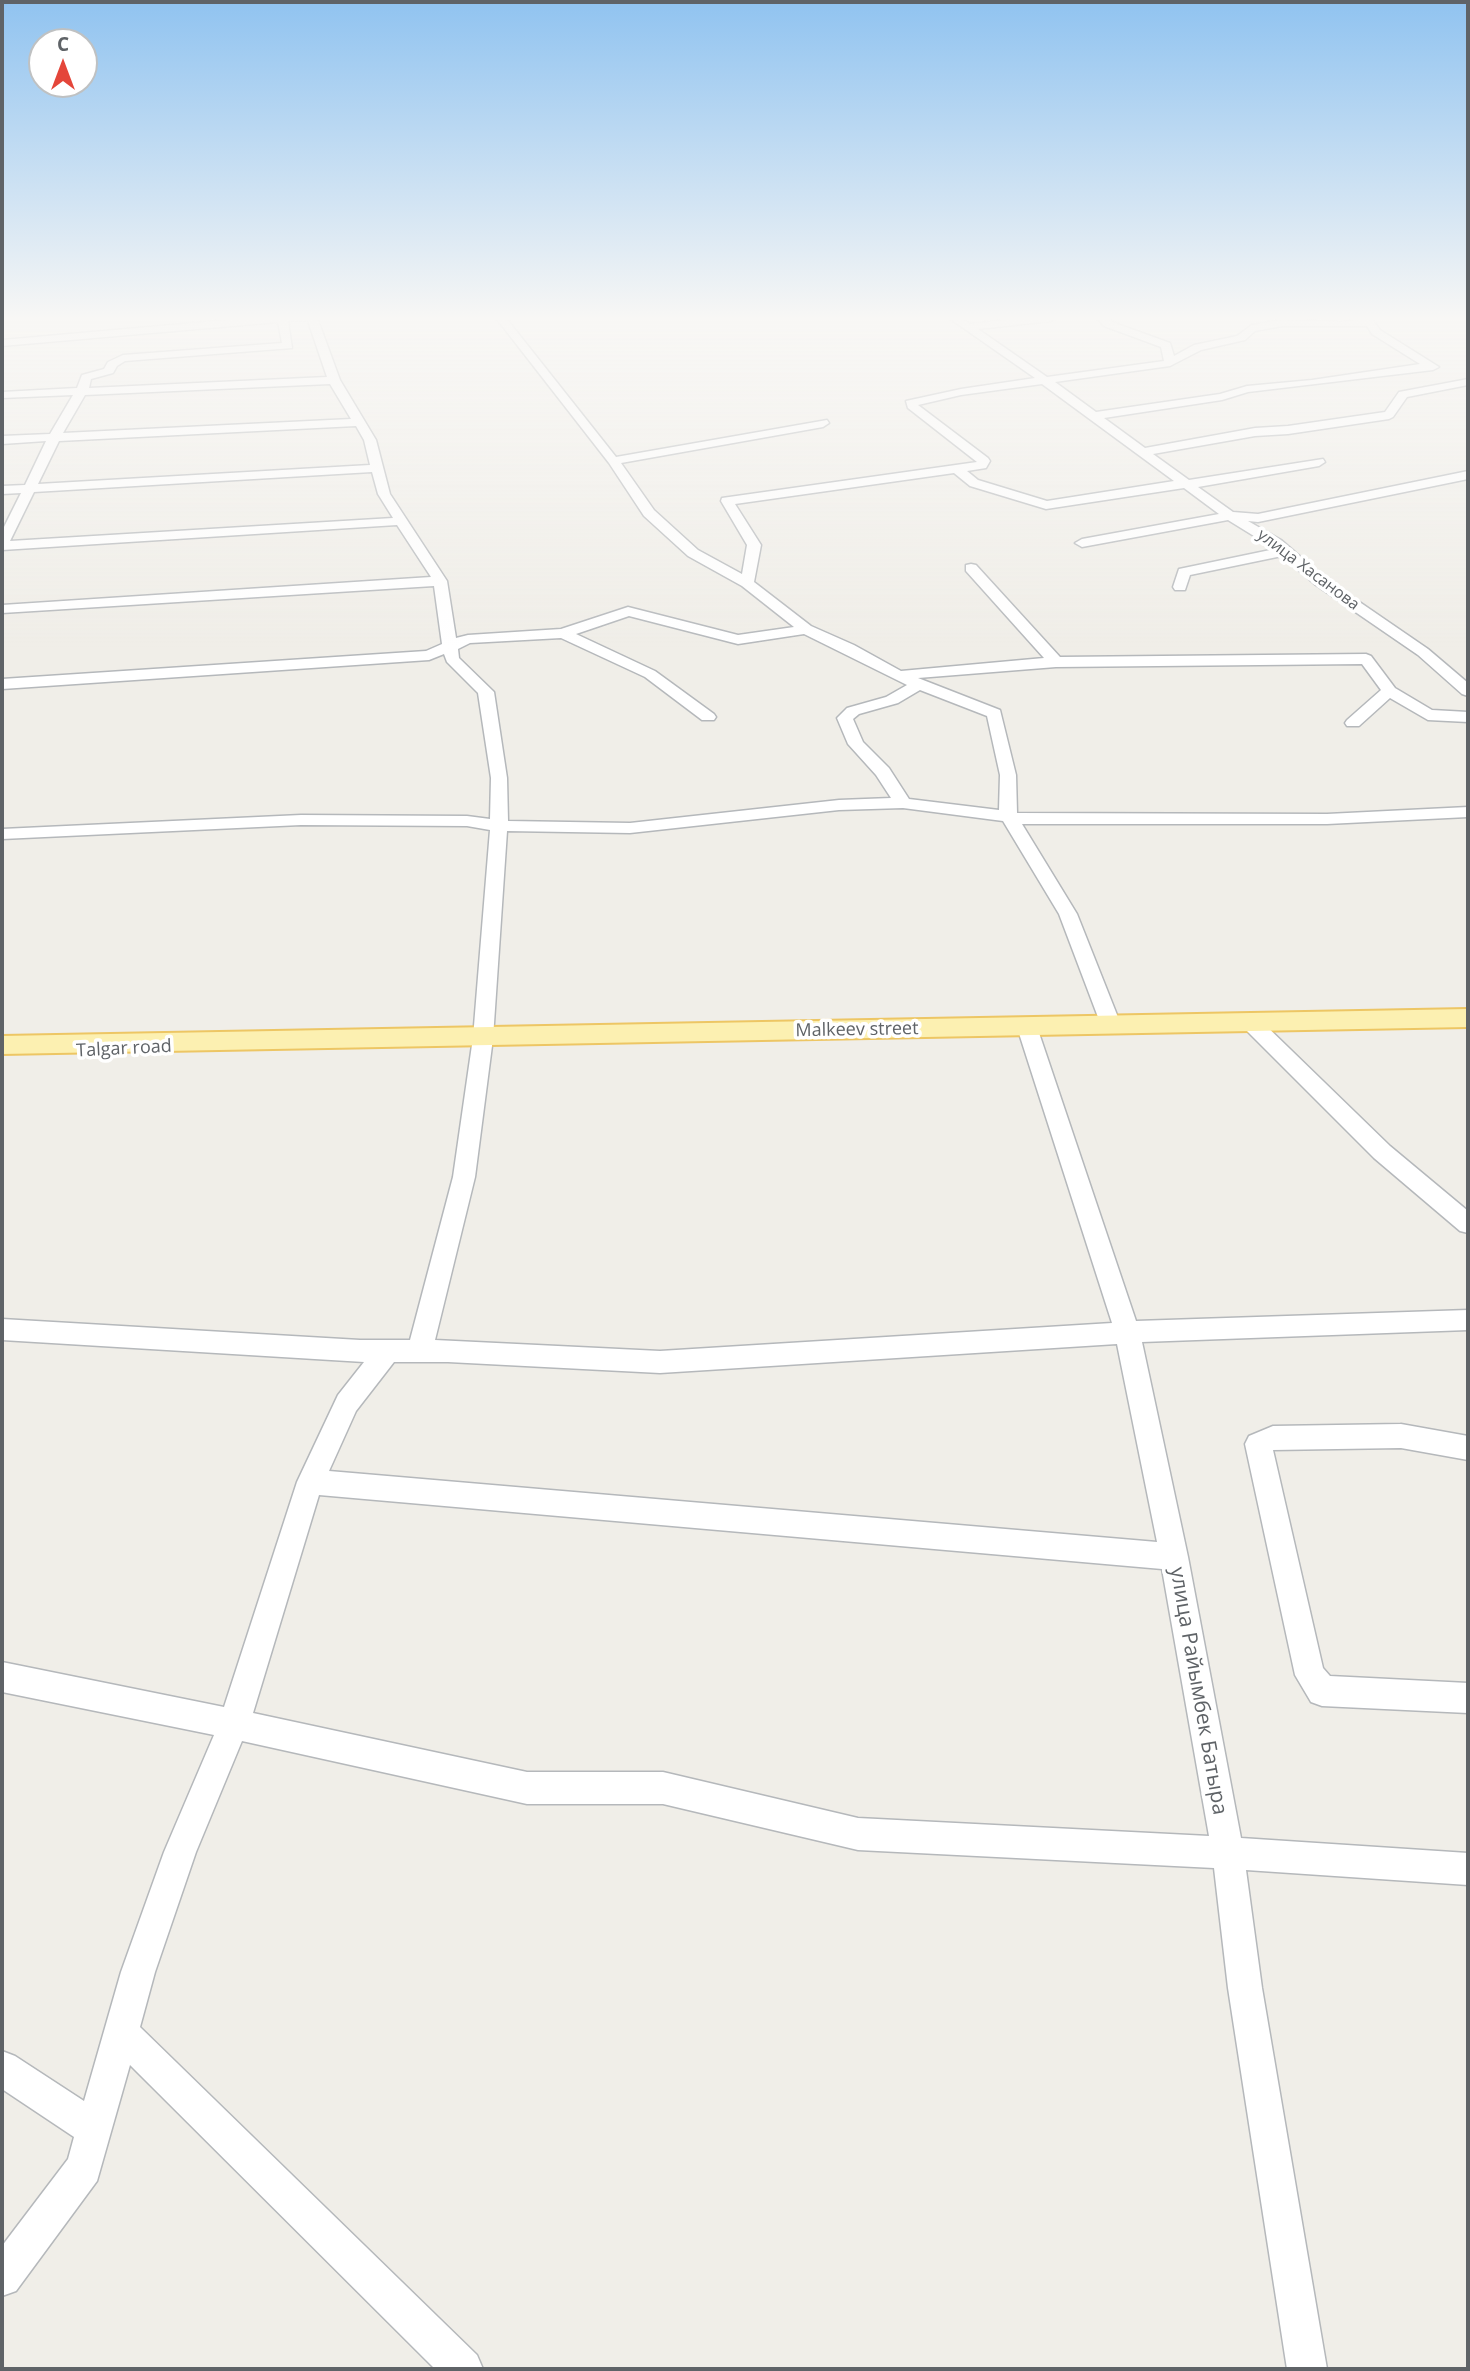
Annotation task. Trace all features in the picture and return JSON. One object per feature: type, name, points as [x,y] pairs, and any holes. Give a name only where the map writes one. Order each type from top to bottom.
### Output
[{"type":"main road","name":"Malkeev street","points":[[246,1042],[1468,1018]]},
{"type":"main road","points":[[2,1045],[246,1042]]},
{"type":"main road","name":"Talgar road","points":[[2,1057],[246,1042]]},
{"type":"street","points":[[2,545],[59,429]]},
{"type":"street","points":[[2,440],[233,429]]},
{"type":"street","points":[[364,429],[370,440],[384,495],[440,581],[449,646],[486,692],[499,778],[499,826],[483,1038],[464,1177],[420,1351]]},
{"type":"street","points":[[588,429],[649,513],[693,553],[747,583],[806,629],[849,648],[898,676],[994,713],[1009,775],[1008,815],[1068,914],[1111,1025]]},
{"type":"street","points":[[613,461],[792,429]]},
{"type":"street","points":[[747,583],[754,545],[727,501],[982,465],[984,461],[942,429]]},
{"type":"street","name":"улица Хасанова","points":[[1113,429],[1230,516],[1285,551],[1321,582],[1423,652],[1468,691]]},
{"type":"street","points":[[1143,452],[1255,432],[1297,429]]},
{"type":"street","points":[[918,475],[974,483],[1046,505],[1319,462]]},
{"type":"street","points":[[2,490],[378,468]]},
{"type":"street","points":[[957,469],[974,483]]},
{"type":"street","points":[[1082,542],[1230,516],[1258,518],[1468,475]]},
{"type":"street","points":[[2,545],[402,521]]},
{"type":"street","points":[[1180,587],[1184,572],[1285,551]]},
{"type":"street","points":[[971,568],[1056,663]]},
{"type":"street","points":[[2,609],[440,581]]},
{"type":"street","points":[[2,684],[429,655],[468,639],[563,633],[628,611],[738,640],[806,629]]},
{"type":"street","points":[[563,633],[650,674],[708,717]]},
{"type":"street","points":[[898,676],[1056,663],[1366,659],[1389,691],[1428,715],[1468,717]]},
{"type":"street","points":[[903,803],[883,772],[856,744],[845,718],[853,711],[892,700],[919,684]]},
{"type":"street","points":[[1353,723],[1389,691]]},
{"type":"street","points":[[2,834],[300,820],[467,821],[499,826],[630,828],[839,805],[903,803],[1032,820],[1127,817],[1327,819],[1468,812]]},
{"type":"street","points":[[1250,1022],[1381,1152],[1468,1224]]},
{"type":"street","name":"улица Райымбек Батыра","points":[[1027,1027],[1128,1334],[1174,1557],[1228,1853],[1245,1988],[1307,2369]]},
{"type":"street","points":[[2,1329],[387,1352],[420,1351],[660,1362],[1181,1329],[1468,1320]]},
{"type":"street","points":[[2,2277],[84,2168],[138,1972],[180,1852],[233,1724],[310,1482],[347,1403],[387,1352]]},
{"type":"street","points":[[1468,1448],[1401,1436],[1273,1438],[1258,1444],[1310,1675],[1322,1691],[1468,1698]]},
{"type":"street","points":[[310,1482],[1174,1557]]},
{"type":"street","points":[[2,1677],[527,1788],[663,1788],[858,1834],[1228,1853],[1468,1869]]},
{"type":"street","points":[[121,2032],[463,2369]]},
{"type":"street","points":[[2,2069],[95,2129]]}]
